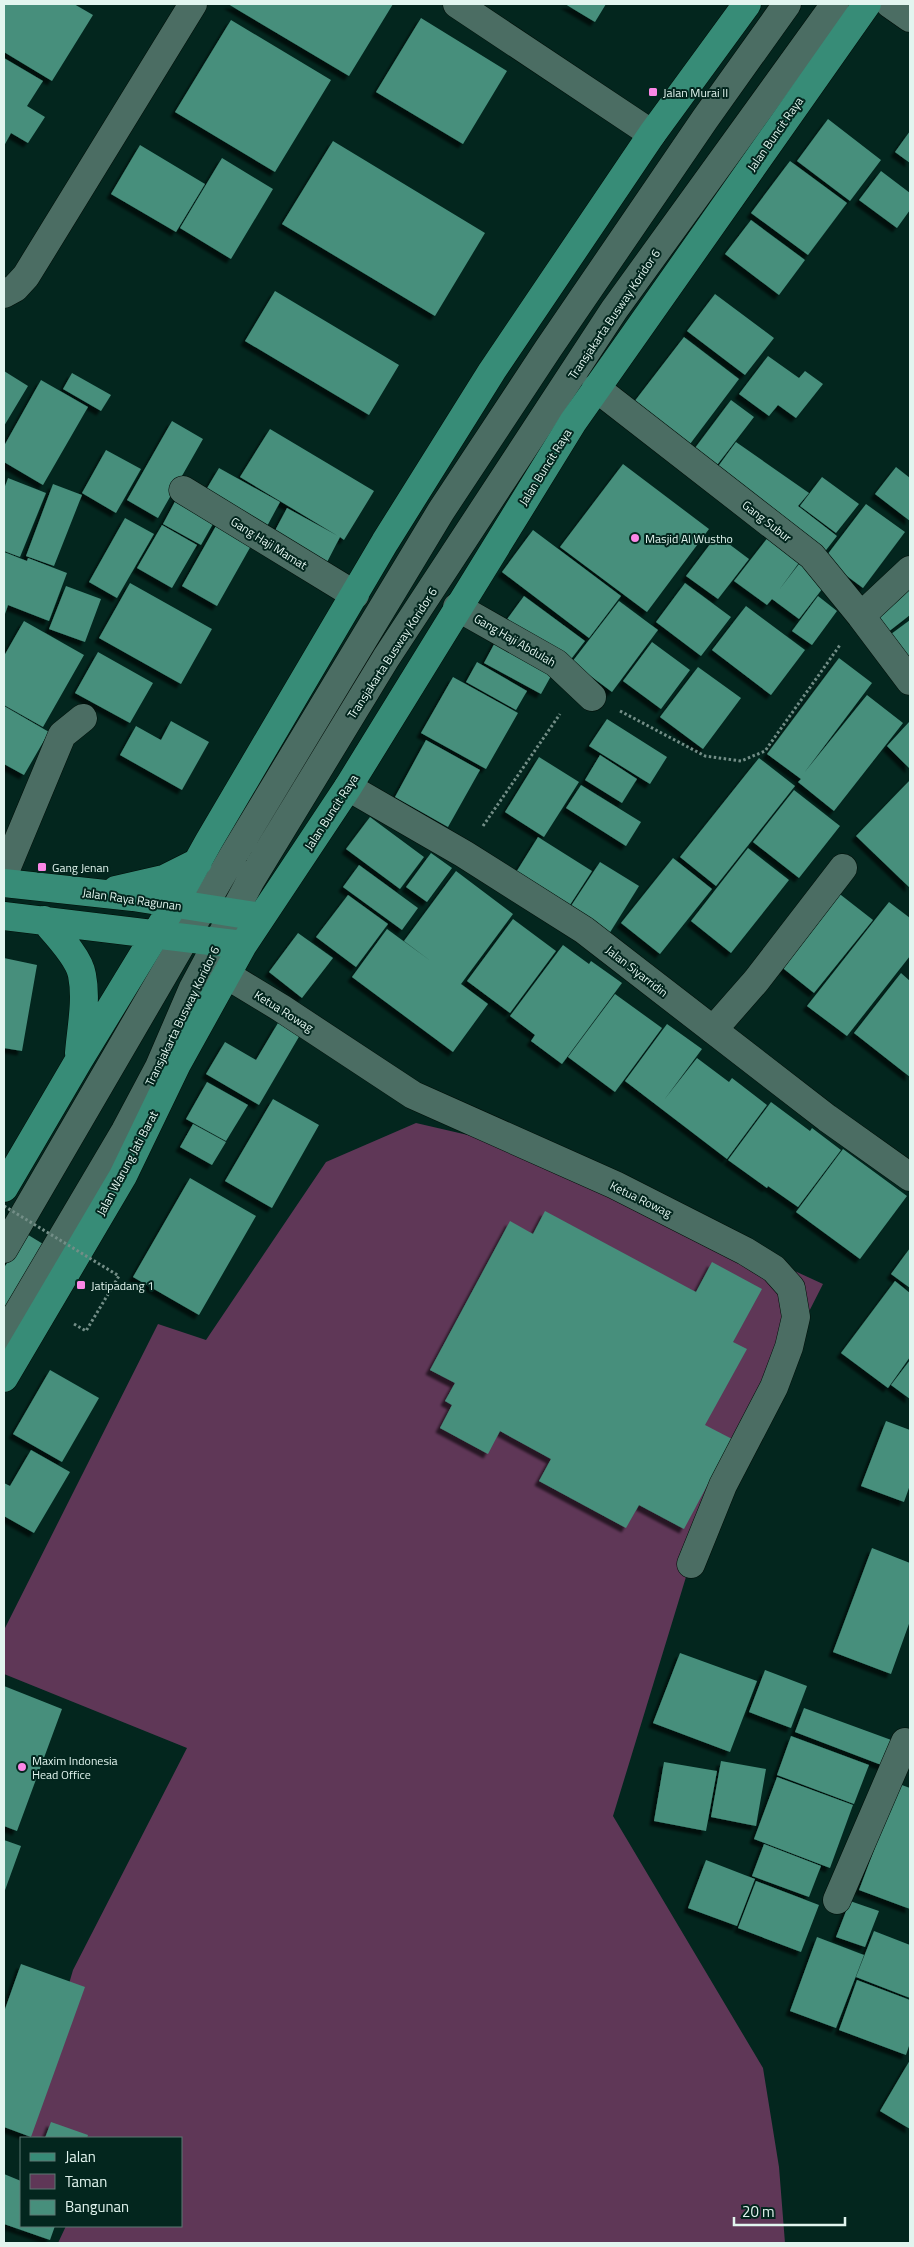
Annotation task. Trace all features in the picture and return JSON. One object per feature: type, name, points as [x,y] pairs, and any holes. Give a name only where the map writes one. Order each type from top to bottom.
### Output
[{"type":"main road","points":[[4,1188],[78,1060],[156,935],[385,542],[492,370],[652,134],[747,4]]},
{"type":"main road","name":"Jalan Buncit Raya","points":[[230,943],[261,917],[348,787],[458,607],[562,414],[596,388],[867,4]]},
{"type":"main road","points":[[100,894],[164,879],[198,862]]},
{"type":"main road","name":"Jalan Raya Ragunan","points":[[4,883],[100,894],[261,917]]},
{"type":"main road","points":[[4,916],[230,943]]},
{"type":"main road","points":[[44,920],[70,952],[82,974],[84,1005],[78,1060]]},
{"type":"main road","name":"Jalan Warung Jati Barat","points":[[4,1378],[123,1176],[177,1064],[225,974],[230,943]]},
{"type":"street","points":[[4,294],[15,288],[26,276],[193,4]]},
{"type":"street","points":[[457,4],[652,134]]},
{"type":"street","points":[[4,1249],[203,908],[436,519],[522,388],[699,127],[787,4]]},
{"type":"street","name":"Transjakarta Busway Koridor 6","points":[[4,1336],[125,1131],[159,1067],[192,988],[230,943],[233,912],[386,658],[562,414],[614,310],[835,4]]},
{"type":"street","points":[[890,4],[910,18]]},
{"type":"street","points":[[492,370],[562,414]]},
{"type":"street","name":"Gang Subur","points":[[596,388],[812,556],[861,616],[910,681]]},
{"type":"street","name":"Gang Haji Mamat","points":[[183,490],[355,595]]},
{"type":"street","points":[[861,616],[910,570]]},
{"type":"street","name":"Gang Haji Abdulah","points":[[458,607],[556,663],[592,697]]},
{"type":"street","points":[[4,874],[62,735],[83,718]]},
{"type":"street","name":"Jalan Siyarridin","points":[[348,787],[464,854],[584,930],[713,1030],[902,1171]]},
{"type":"street","points":[[713,1030],[756,981],[843,868]]},
{"type":"street","name":"Ketua Rowag","points":[[225,974],[281,1008],[413,1095],[615,1186],[745,1251],[774,1269],[791,1288],[796,1317],[789,1347],[774,1387],[750,1437],[736,1457],[713,1506],[691,1564]]},
{"type":"street","points":[[837,1900],[908,1743]]},
{"type":"path","points":[[464,854],[566,705],[581,695],[592,697],[705,756],[741,761],[765,751],[861,616]]},
{"type":"path","points":[[4,1206],[119,1276],[86,1330],[74,1324],[77,1318]]},
{"type":"green space","points":[[416,1123],[529,1149],[823,1284],[704,1518],[613,1816],[763,2068],[779,2167],[785,2243],[58,2243],[66,2227],[182,2227],[182,2137],[32,2137],[25,2135],[73,1970],[187,1748],[4,1674],[4,1630],[158,1324],[206,1340],[326,1162]]},
{"type":"building","points":[[4,4],[74,4],[93,15],[52,81],[4,52]]},
{"type":"building","points":[[228,4],[393,4],[349,76]]},
{"type":"building","points":[[565,4],[606,4],[595,22]]},
{"type":"building","points":[[421,18],[507,71],[463,144],[376,92]]},
{"type":"building","points":[[231,20],[331,80],[275,172],[175,112]]},
{"type":"building","points":[[4,58],[43,81],[27,106],[45,117],[28,143],[11,133],[4,146]]},
{"type":"building","points":[[828,119],[881,160],[850,201],[797,161]]},
{"type":"building","points":[[910,131],[910,163],[895,152]]},
{"type":"building","points":[[333,141],[485,233],[435,316],[282,224]]},
{"type":"building","points":[[140,145],[205,184],[176,232],[111,194]]},
{"type":"building","points":[[222,158],[273,189],[231,259],[180,228]]},
{"type":"building","points":[[790,161],[847,203],[808,255],[751,213]]},
{"type":"building","points":[[881,171],[910,193],[910,210],[897,228],[859,200]]},
{"type":"building","points":[[751,220],[805,260],[779,295],[725,254]]},
{"type":"building","points":[[275,291],[399,365],[369,415],[245,341]]},
{"type":"building","points":[[715,294],[774,338],[745,375],[687,331]]},
{"type":"building","points":[[684,337],[739,379],[690,444],[634,402]]},
{"type":"building","points":[[768,356],[799,378],[805,371],[823,384],[796,418],[778,405],[769,416],[739,394]]},
{"type":"building","points":[[4,371],[28,386],[4,426]]},
{"type":"building","points":[[72,373],[111,395],[101,411],[63,389]]},
{"type":"building","points":[[41,380],[88,407],[43,485],[4,462],[4,446]]},
{"type":"building","points":[[731,400],[754,417],[714,469],[692,452]]},
{"type":"building","points":[[172,421],[203,439],[158,518],[127,500]]},
{"type":"building","points":[[270,429],[374,491],[344,540],[340,537],[323,570],[270,540],[287,508],[338,536],[240,477]]},
{"type":"building","points":[[736,442],[809,493],[798,506],[837,536],[823,554],[714,472]]},
{"type":"building","points":[[106,450],[141,469],[116,513],[82,493]]},
{"type":"building","name":"Masjid Al Wustho","points":[[623,464],[709,529],[647,612],[560,547]]},
{"type":"building","points":[[896,467],[910,478],[910,521],[875,494]]},
{"type":"building","points":[[219,468],[280,502],[265,530],[203,495]]},
{"type":"building","points":[[822,477],[859,504],[836,533],[800,506]]},
{"type":"building","points":[[8,478],[46,493],[20,557],[4,551],[4,489]]},
{"type":"building","points":[[53,484],[82,495],[54,566],[26,556]]},
{"type":"building","points":[[179,494],[218,515],[201,545],[163,524]]},
{"type":"building","points":[[866,504],[905,532],[863,588],[824,559]]},
{"type":"building","points":[[221,517],[256,537],[217,606],[182,586]]},
{"type":"building","points":[[125,518],[154,534],[117,598],[89,582]]},
{"type":"building","points":[[162,525],[197,545],[172,588],[137,568]]},
{"type":"building","points":[[533,530],[621,596],[589,638],[502,572]]},
{"type":"building","points":[[717,535],[749,559],[718,599],[686,576]]},
{"type":"building","points":[[769,536],[801,560],[779,590],[799,564],[826,584],[799,619],[772,599],[767,605],[734,581]]},
{"type":"building","points":[[4,552],[27,561],[28,558],[67,573],[49,621],[8,605],[4,617]]},
{"type":"building","points":[[130,583],[212,629],[181,684],[99,638]]},
{"type":"building","points":[[685,583],[731,617],[701,656],[656,622]]},
{"type":"building","points":[[907,585],[910,590],[910,615],[883,636],[867,616]]},
{"type":"building","points":[[66,586],[101,599],[85,642],[49,629]]},
{"type":"building","points":[[524,596],[585,641],[565,667],[505,622]]},
{"type":"building","points":[[818,596],[837,611],[812,645],[792,631]]},
{"type":"building","points":[[619,601],[658,630],[612,692],[572,662]]},
{"type":"building","points":[[746,606],[805,650],[771,695],[712,650]]},
{"type":"building","points":[[910,620],[910,670],[883,640]]},
{"type":"building","points":[[24,621],[84,655],[43,727],[4,705],[4,656]]},
{"type":"building","points":[[499,635],[556,667],[541,694],[484,663]]},
{"type":"building","points":[[652,642],[690,670],[661,709],[623,681]]},
{"type":"building","points":[[98,652],[153,683],[130,723],[75,693]]},
{"type":"building","points":[[839,658],[872,683],[804,773],[867,695],[903,723],[834,811],[798,782],[801,779],[767,754]]},
{"type":"building","points":[[477,662],[527,691],[516,710],[466,682]]},
{"type":"building","points":[[698,667],[741,698],[703,749],[660,717]]},
{"type":"building","points":[[453,677],[518,713],[486,769],[421,733]]},
{"type":"building","points":[[4,706],[49,732],[24,775],[4,764]]},
{"type":"building","points":[[607,719],[667,757],[650,784],[589,746]]},
{"type":"building","points":[[171,721],[209,742],[182,790],[120,755],[136,726],[161,740]]},
{"type":"building","points":[[910,723],[910,769],[887,746]]},
{"type":"building","points":[[426,740],[480,770],[448,827],[395,797]]},
{"type":"building","points":[[600,755],[637,779],[622,803],[585,780]]},
{"type":"building","points":[[539,757],[579,782],[544,837],[505,812]]},
{"type":"building","points":[[759,758],[795,786],[716,886],[680,857]]},
{"type":"building","points":[[910,780],[910,888],[856,836]]},
{"type":"building","points":[[581,785],[641,822],[626,846],[566,808]]},
{"type":"building","points":[[794,790],[840,826],[799,878],[753,842]]},
{"type":"building","points":[[370,817],[424,857],[400,889],[346,849]]},
{"type":"building","points":[[538,837],[592,871],[568,908],[515,874]]},
{"type":"building","points":[[748,848],[789,880],[731,953],[691,921]]},
{"type":"building","points":[[431,853],[452,868],[427,902],[406,887]]},
{"type":"building","points":[[673,858],[712,889],[660,954],[621,923]]},
{"type":"building","points":[[600,862],[639,886],[609,934],[569,909]]},
{"type":"building","points":[[359,865],[418,908],[402,930],[343,887]]},
{"type":"building","points":[[456,871],[513,914],[461,984],[488,1004],[453,1052],[352,977],[387,929],[432,962],[404,941]]},
{"type":"building","points":[[832,888],[873,920],[814,993],[774,961]]},
{"type":"building","points":[[348,895],[388,924],[356,967],[316,937]]},
{"type":"building","points":[[889,902],[910,918],[910,956],[847,1036],[807,1006]]},
{"type":"building","points":[[513,919],[556,951],[510,1013],[467,981]]},
{"type":"building","points":[[298,933],[333,958],[302,998],[269,972]]},
{"type":"building","points":[[563,945],[589,964],[591,961],[622,983],[562,1064],[531,1041],[535,1035],[510,1016]]},
{"type":"building","points":[[4,958],[37,965],[22,1051],[4,1048]]},
{"type":"building","points":[[901,973],[910,981],[910,1077],[854,1033]]},
{"type":"building","points":[[615,994],[662,1028],[615,1092],[568,1057]]},
{"type":"building","points":[[278,1023],[300,1035],[259,1105],[206,1074],[225,1042],[256,1060]]},
{"type":"building","points":[[667,1024],[702,1049],[664,1100],[697,1058],[729,1082],[732,1078],[767,1105],[727,1159],[625,1081]]},
{"type":"building","points":[[207,1082],[248,1105],[226,1141],[186,1119]]},
{"type":"building","points":[[273,1099],[319,1125],[272,1208],[225,1181]]},
{"type":"building","points":[[771,1102],[810,1131],[812,1128],[841,1150],[798,1207],[768,1186],[767,1188],[728,1160]]},
{"type":"building","points":[[193,1124],[226,1142],[212,1165],[180,1147]]},
{"type":"building","points":[[843,1149],[907,1196],[860,1259],[796,1212]]},
{"type":"building","points":[[190,1178],[256,1216],[199,1315],[133,1277]]},
{"type":"building","points":[[545,1211],[696,1292],[712,1262],[762,1289],[733,1342],[747,1349],[705,1425],[732,1439],[684,1529],[639,1505],[626,1528],[539,1481],[551,1459],[500,1431],[488,1454],[440,1428],[452,1405],[445,1401],[455,1383],[430,1370],[510,1221],[533,1234]]},
{"type":"building","points":[[25,1233],[48,1247],[4,1321],[4,1268]]},
{"type":"building","points":[[910,1248],[910,1288],[891,1274]]},
{"type":"building","points":[[895,1281],[910,1293],[910,1357],[888,1388],[841,1353]]},
{"type":"building","points":[[910,1360],[910,1399],[891,1385]]},
{"type":"building","points":[[50,1370],[99,1398],[62,1462],[13,1434]]},
{"type":"building","points":[[886,1421],[910,1430],[910,1485],[904,1502],[861,1486]]},
{"type":"building","points":[[31,1450],[70,1472],[34,1533],[4,1516],[4,1483],[10,1486]]},
{"type":"building","points":[[872,1548],[910,1563],[910,1621],[891,1674],[833,1652]]},
{"type":"building","points":[[680,1653],[757,1681],[730,1752],[653,1723]]},
{"type":"building","points":[[765,1670],[807,1686],[791,1728],[749,1712]]},
{"type":"building","name":"Maxim Indonesia Head Office","points":[[4,1686],[62,1709],[17,1831],[4,1826]]},
{"type":"building","points":[[804,1708],[894,1741],[884,1766],[795,1732]]},
{"type":"building","points":[[791,1736],[869,1765],[854,1804],[777,1775]]},
{"type":"building","points":[[721,1761],[766,1769],[756,1826],[711,1817]]},
{"type":"building","points":[[664,1762],[717,1771],[706,1831],[654,1821]]},
{"type":"building","points":[[777,1777],[853,1805],[830,1868],[754,1839]]},
{"type":"building","points":[[899,1784],[910,1788],[910,1909],[859,1890]]},
{"type":"building","points":[[4,1840],[21,1846],[4,1893]]},
{"type":"building","points":[[764,1844],[821,1866],[809,1897],[752,1876]]},
{"type":"building","points":[[706,1860],[755,1879],[737,1926],[688,1908]]},
{"type":"building","points":[[756,1881],[819,1905],[801,1952],[738,1928]]},
{"type":"building","points":[[850,1901],[879,1911],[865,1947],[836,1937]]},
{"type":"building","points":[[874,1931],[910,1945],[910,1998],[856,1977]]},
{"type":"building","points":[[817,1937],[864,1955],[836,2028],[790,2011]]},
{"type":"building","points":[[21,1964],[85,1987],[31,2137],[4,2127],[4,2012]]},
{"type":"building","points":[[857,1980],[910,2000],[910,2043],[906,2055],[839,2030]]},
{"type":"building","points":[[910,2060],[910,2129],[880,2111]]},
{"type":"building","points":[[51,2122],[88,2135],[87,2137],[45,2137]]},
{"type":"building","points":[[4,2174],[20,2181],[20,2227],[55,2227],[50,2240],[4,2224]]},
{"type":"place","name":"Jalan Murai II","points":[[653,92]]},
{"type":"place","name":"Masjid Al Wustho","points":[[635,538]]},
{"type":"place","name":"Gang Jenan","points":[[42,867]]},
{"type":"place","name":"Jatipadang 1","points":[[81,1285]]},
{"type":"place","name":"Maxim Indonesia Head Office","points":[[22,1767]]}]
